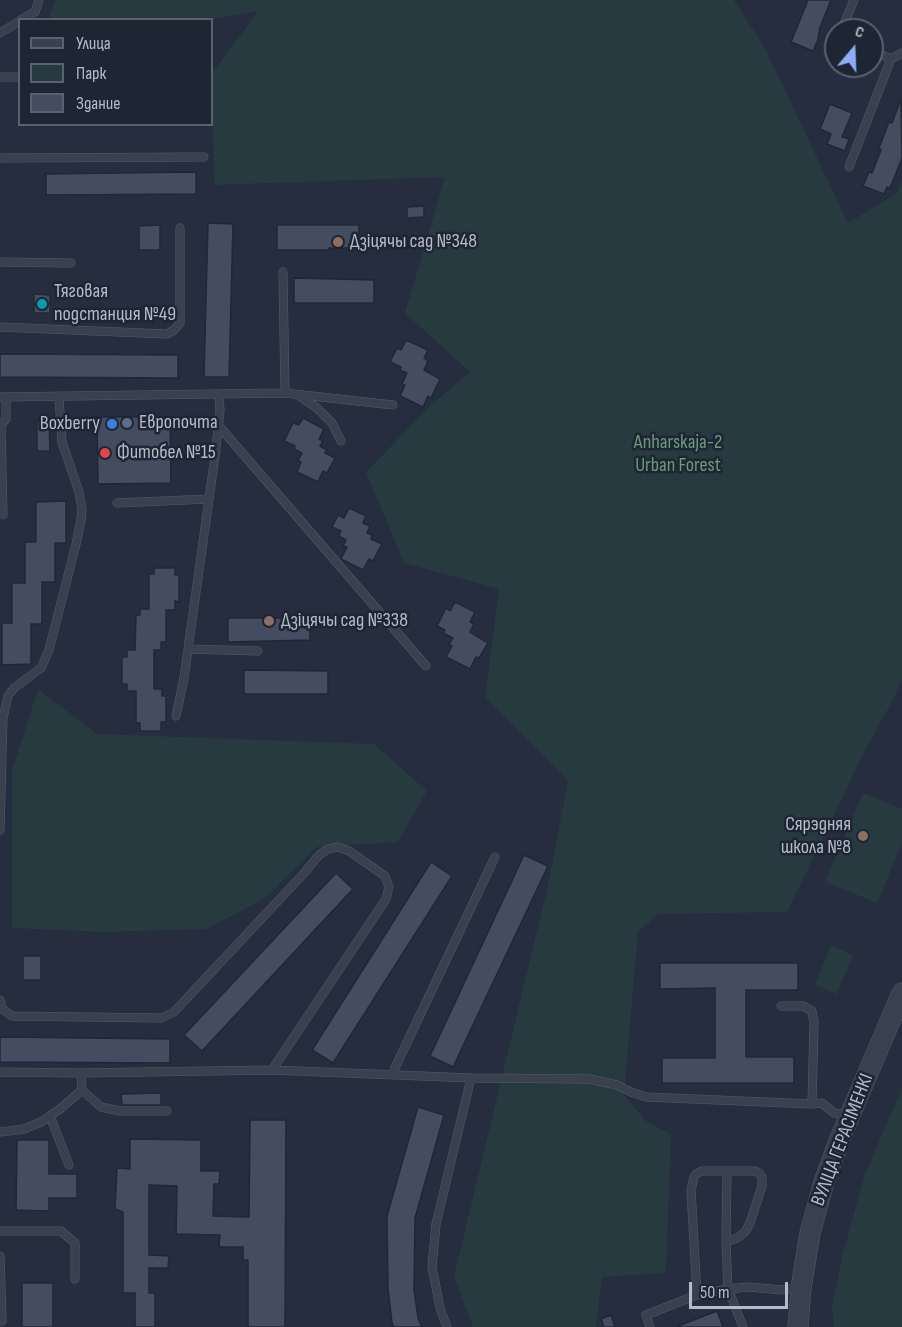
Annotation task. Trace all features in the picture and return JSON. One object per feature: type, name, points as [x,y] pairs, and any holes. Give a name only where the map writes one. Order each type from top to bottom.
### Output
[{"type":"street","name":"ВУЛІЦА ГЕРАСІМЕНКІ","points":[[798,1327],[801,1288],[810,1233],[824,1182],[902,993]]},
{"type":"lane","points":[[24,18],[35,12],[39,0]]},
{"type":"lane","points":[[846,18],[854,0]]},
{"type":"lane","points":[[0,33],[18,21]]},
{"type":"lane","points":[[849,167],[891,59],[902,53]]},
{"type":"lane","points":[[884,56],[891,59]]},
{"type":"lane","points":[[0,77],[18,77]]},
{"type":"lane","points":[[0,158],[204,157]]},
{"type":"lane","points":[[0,327],[167,333],[174,330],[180,323],[180,228]]},
{"type":"lane","points":[[0,262],[71,263]]},
{"type":"lane","points":[[283,272],[285,393]]},
{"type":"lane","points":[[3,515],[0,425],[6,419],[3,397],[285,393],[393,405]]},
{"type":"lane","points":[[176,716],[209,499],[220,411],[219,394]]},
{"type":"lane","points":[[297,394],[317,408],[332,423],[341,441]]},
{"type":"lane","points":[[0,830],[3,718],[8,696],[14,688],[41,668],[49,650],[81,520],[82,508],[79,492],[62,442],[59,397]]},
{"type":"lane","points":[[218,425],[426,666]]},
{"type":"lane","points":[[117,503],[209,499]]},
{"type":"lane","points":[[188,649],[258,651]]},
{"type":"lane","points":[[0,1000],[2,1009],[12,1016],[161,1018],[174,1012],[319,855],[328,849],[338,848],[349,851],[385,876],[389,887],[386,899],[272,1070]]},
{"type":"lane","points":[[392,1074],[495,857]]},
{"type":"lane","points":[[782,1006],[803,1006],[812,1011],[814,1023],[812,1104]]},
{"type":"lane","points":[[0,1072],[272,1070],[471,1078],[589,1079],[617,1084],[646,1097],[822,1103],[834,1113],[850,1116]]},
{"type":"lane","points":[[81,1073],[82,1090],[101,1107],[120,1111],[167,1111]]},
{"type":"lane","points":[[447,1327],[440,1308],[432,1267],[436,1224],[471,1078]]},
{"type":"lane","points":[[0,1132],[24,1129],[41,1122],[82,1090]]},
{"type":"lane","points":[[50,1116],[69,1165]]},
{"type":"lane","points":[[727,1171],[728,1289],[743,1327]]},
{"type":"lane","points":[[697,1295],[691,1190],[694,1176],[702,1172],[755,1171],[762,1177],[762,1186],[750,1223],[745,1232],[726,1242]]},
{"type":"lane","points":[[0,1231],[61,1231],[75,1243],[75,1279]]},
{"type":"lane","points":[[0,1256],[1,1323]]},
{"type":"lane","points":[[650,1327],[646,1315],[697,1295],[748,1287],[782,1290],[801,1288]]},
{"type":"green space","name":"Anharskaja-2 Urban Forest","points":[[55,0],[734,0],[765,48],[848,223],[897,193],[902,181],[902,679],[787,912],[658,914],[638,932],[624,1095],[646,1121],[671,1134],[666,1273],[602,1277],[596,1327],[473,1327],[454,1276],[548,885],[568,781],[485,697],[499,589],[404,563],[366,472],[432,404],[470,372],[405,313],[445,177],[214,185],[213,72],[258,11],[213,19],[50,18]]},
{"type":"green space","points":[[38,689],[97,734],[374,744],[427,791],[398,842],[317,847],[264,899],[206,929],[103,932],[12,928],[12,771]]},
{"type":"green space","points":[[863,793],[902,809],[902,843],[877,903],[825,882]]},
{"type":"green space","points":[[831,945],[853,955],[837,994],[815,985]]},
{"type":"green space","points":[[902,1088],[902,1327],[834,1327],[832,1306],[843,1253],[865,1174]]},
{"type":"building","points":[[808,0],[831,0],[813,51],[791,42]]},
{"type":"building","points":[[901,99],[902,158],[890,188],[887,187],[884,194],[863,186],[869,172],[872,173],[889,122],[892,123]]},
{"type":"building","points":[[830,104],[852,113],[842,137],[849,139],[845,151],[827,144],[831,134],[820,129]]},
{"type":"building","points":[[196,172],[196,194],[46,195],[46,174]]},
{"type":"building","points":[[424,206],[424,217],[407,218],[407,207]]},
{"type":"building","points":[[208,223],[233,224],[229,377],[204,377]]},
{"type":"building","points":[[160,225],[160,250],[139,250],[139,226]]},
{"type":"building","points":[[277,225],[359,225],[359,248],[277,250]]},
{"type":"building","points":[[294,278],[374,280],[374,303],[294,303]]},
{"type":"building","name":"Тяговая подстанция №49","points":[[34,294],[50,295],[50,313],[34,313]]},
{"type":"building","points":[[406,340],[428,350],[424,358],[428,361],[424,370],[440,379],[431,398],[428,396],[423,407],[400,396],[407,373],[390,362],[397,348],[401,350]]},
{"type":"building","points":[[0,354],[178,355],[178,378],[0,377]]},
{"type":"building","points":[[97,417],[170,417],[171,483],[98,484]]},
{"type":"building","points":[[303,418],[324,429],[319,439],[323,441],[320,446],[327,450],[325,453],[335,458],[327,473],[323,471],[318,482],[297,472],[301,462],[298,461],[302,453],[294,449],[295,446],[284,441],[293,423],[299,425]]},
{"type":"building","points":[[37,421],[49,421],[50,451],[37,451]]},
{"type":"building","points":[[66,501],[66,543],[55,543],[55,582],[42,582],[42,624],[31,624],[31,664],[2,665],[2,623],[12,623],[12,583],[25,583],[25,542],[36,542],[36,502]]},
{"type":"building","points":[[349,508],[366,516],[363,523],[370,526],[367,533],[372,535],[371,539],[382,544],[373,561],[369,559],[363,570],[341,559],[347,547],[343,546],[346,540],[339,536],[341,531],[332,527],[338,515],[344,518]]},
{"type":"building","points":[[154,568],[175,568],[175,575],[179,575],[179,602],[175,601],[175,610],[166,610],[166,642],[161,642],[161,650],[154,650],[154,689],[162,689],[162,696],[166,696],[166,722],[161,722],[161,731],[140,731],[140,723],[136,723],[136,691],[127,691],[127,684],[122,684],[122,657],[127,657],[127,650],[135,650],[136,615],[140,615],[140,609],[149,609],[149,574],[154,574]]},
{"type":"building","points":[[455,602],[475,612],[470,622],[474,624],[470,632],[488,643],[479,658],[476,657],[470,669],[446,657],[452,646],[449,644],[453,638],[443,633],[445,630],[437,626],[446,608],[450,611]]},
{"type":"building","points":[[228,618],[310,618],[310,640],[228,642]]},
{"type":"building","points":[[244,670],[328,671],[328,694],[244,694]]},
{"type":"building","points":[[524,855],[548,866],[453,1067],[430,1056]]},
{"type":"building","points":[[431,862],[452,876],[333,1063],[312,1050]]},
{"type":"building","points":[[336,873],[353,889],[202,1051],[184,1035]]},
{"type":"building","points":[[23,956],[41,956],[41,980],[23,980]]},
{"type":"building","points":[[660,963],[798,963],[798,990],[746,990],[746,1057],[794,1057],[794,1083],[662,1083],[662,1058],[715,1058],[715,988],[660,989]]},
{"type":"building","points":[[0,1037],[170,1039],[170,1063],[0,1062]]},
{"type":"building","points":[[161,1093],[161,1105],[122,1105],[121,1094]]},
{"type":"building","points":[[418,1107],[444,1115],[415,1218],[414,1290],[418,1318],[422,1327],[394,1327],[388,1288],[387,1216]]},
{"type":"building","points":[[250,1120],[286,1120],[285,1327],[248,1327],[248,1260],[243,1260],[243,1247],[219,1247],[220,1235],[176,1234],[177,1186],[149,1185],[149,1255],[169,1256],[168,1268],[149,1268],[149,1293],[155,1293],[155,1327],[135,1327],[135,1293],[123,1293],[123,1212],[115,1209],[117,1168],[130,1169],[130,1139],[201,1140],[201,1171],[220,1171],[219,1184],[214,1184],[213,1216],[249,1217]]},
{"type":"building","points":[[17,1140],[49,1140],[49,1174],[77,1174],[77,1198],[49,1198],[49,1211],[16,1210]]},
{"type":"building","points":[[22,1283],[53,1283],[53,1327],[22,1327]]},
{"type":"building","points":[[717,1311],[723,1327],[678,1327],[678,1326]]},
{"type":"building","points":[[611,1315],[615,1327],[604,1327],[601,1319]]},
{"type":"place","name":"Дзіцячы сад №348","points":[[338,242]]},
{"type":"place","name":"Тяговая подстанция №49","points":[[42,304]]},
{"type":"place","name":"Европочта","points":[[127,423]]},
{"type":"place","name":"Boxberry","points":[[112,424]]},
{"type":"place","name":"Фитобел №15","points":[[105,453]]},
{"type":"place","name":"Дзіцячы сад №338","points":[[269,621]]},
{"type":"place","name":"Сярэдняя школа №8","points":[[863,836]]}]
